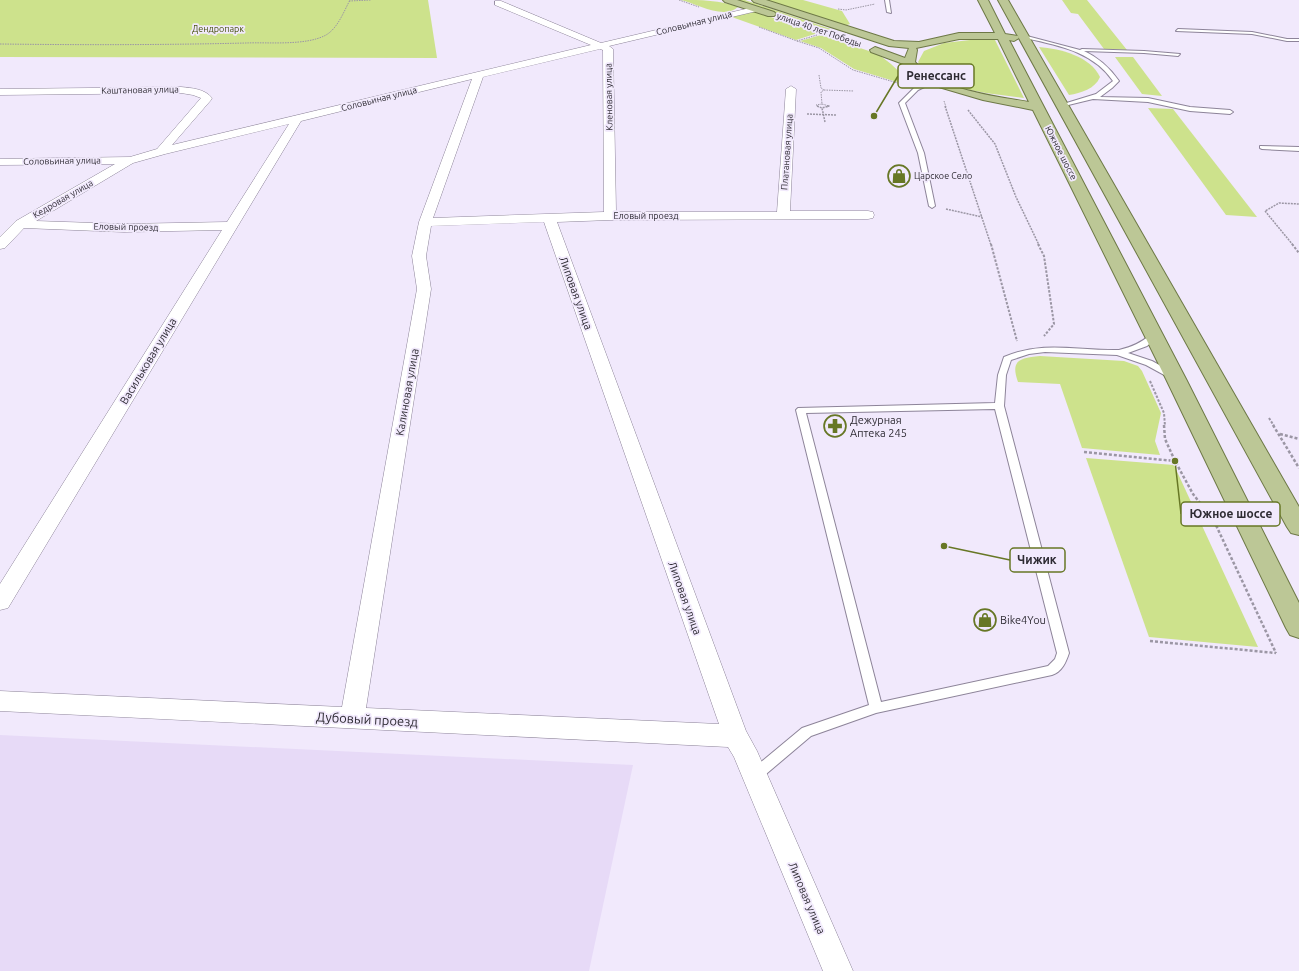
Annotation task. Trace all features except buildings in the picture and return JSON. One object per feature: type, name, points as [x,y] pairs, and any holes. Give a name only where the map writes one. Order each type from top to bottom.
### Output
[{"type":"main road","name":"улица 40 лет Победы","points":[[728,0],[755,4],[886,43],[919,45],[959,36],[1001,36],[1025,40]]},
{"type":"main road","name":"Южное шоссе","points":[[983,0],[1176,379],[1299,628]]},
{"type":"main road","points":[[1003,0],[1299,527]]},
{"type":"main road","name":"улица 40 лет Победы","points":[[755,4],[848,40]]},
{"type":"main road","name":"улица 40 лет Победы","points":[[886,43],[890,46],[888,48],[868,47],[910,63],[914,70],[931,82],[968,93],[1038,107]]},
{"type":"main road","points":[[910,63],[908,57],[909,54],[919,45]]},
{"type":"street","points":[[498,3],[599,46]]},
{"type":"street","name":"Соловьиная улица","points":[[0,162],[131,160],[161,151],[599,46],[755,4]]},
{"type":"street","name":"Кленовая улица","points":[[599,46],[608,49],[610,216]]},
{"type":"street","name":"Калиновая улица","points":[[352,718],[424,288],[419,256],[425,222],[479,74]]},
{"type":"street","name":"Платановая улица","points":[[783,215],[791,88]]},
{"type":"street","name":"Каштановая улица","points":[[0,92],[181,90],[204,95],[207,98],[161,151]]},
{"type":"street","name":"Васильковая улица","points":[[0,602],[297,119]]},
{"type":"street","name":"Кедровая улица","points":[[0,245],[21,224],[131,160]]},
{"type":"street","name":"Еловый проезд","points":[[425,222],[610,216],[868,215]]},
{"type":"street","name":"Липовая улица","points":[[549,217],[735,736],[754,776],[838,971]]},
{"type":"street","name":"Еловый проезд","points":[[21,224],[124,228],[230,226]]},
{"type":"street","name":"Дубовый проезд","points":[[0,701],[735,736]]},
{"type":"lane","points":[[888,2],[890,12]]},
{"type":"lane","points":[[1178,30],[1252,33],[1287,40],[1299,40]]},
{"type":"lane","points":[[1025,40],[1075,50],[1144,52],[1178,55]]},
{"type":"lane","points":[[1075,50],[1097,60],[1112,71],[1116,81],[1109,90],[1095,98]]},
{"type":"lane","points":[[931,82],[916,89],[902,102],[921,153],[932,206]]},
{"type":"lane","points":[[1062,106],[1095,98],[1148,100],[1190,109],[1230,112]]},
{"type":"lane","points":[[1262,147],[1299,149]]},
{"type":"lane","points":[[754,776],[807,732],[876,708],[1052,670],[1060,662],[1064,652],[998,406],[1002,375],[1007,359],[1020,353],[1032,350],[1052,349],[1116,352],[1139,348],[1148,344],[1154,336]]},
{"type":"lane","points":[[1116,352],[1149,363],[1162,369],[1176,379]]},
{"type":"lane","points":[[876,708],[801,410],[998,406]]},
{"type":"path","points":[[0,44],[171,45],[279,42],[315,38],[327,34],[334,28],[350,0],[370,0]]},
{"type":"path","points":[[835,9],[846,10],[888,2]]},
{"type":"path","points":[[797,41],[819,48],[840,63],[854,70],[938,96],[944,101],[982,217],[1020,353]]},
{"type":"path","points":[[819,75],[821,88],[824,90]]},
{"type":"path","points":[[824,90],[854,91]]},
{"type":"path","points":[[822,104],[821,92],[824,90]]},
{"type":"path","points":[[822,104],[829,106],[822,108],[816,105],[822,104]]},
{"type":"path","points":[[822,108],[825,122]]},
{"type":"path","points":[[968,110],[994,144],[1016,197],[1044,256],[1054,324],[1032,350]]},
{"type":"path","points":[[806,114],[836,115]]},
{"type":"path","points":[[1299,204],[1280,203],[1265,211],[1299,253]]},
{"type":"path","points":[[932,206],[982,217]]},
{"type":"path","points":[[1149,379],[1164,414],[1166,439],[1175,461],[1193,494],[1214,521],[1276,653],[1150,641]]},
{"type":"path","points":[[1269,418],[1299,468]]},
{"type":"path","points":[[1279,434],[1299,439]]},
{"type":"path","points":[[1084,452],[1175,461]]},
{"type":"shaded area","points":[[0,735],[633,765],[589,971],[0,971]]},
{"type":"green space","name":"Дендропарк","points":[[0,0],[428,0],[437,58],[0,57]]},
{"type":"green space","points":[[681,0],[703,0],[738,7],[732,11],[718,12]]},
{"type":"green space","points":[[738,0],[745,0],[831,29],[827,30]]},
{"type":"green space","points":[[765,0],[803,0],[842,11],[850,24],[844,26]]},
{"type":"green space","points":[[1062,0],[1087,0],[1127,50],[1104,49],[1078,14],[1071,13]]},
{"type":"green space","points":[[745,12],[756,12],[818,33],[796,40],[729,16]]},
{"type":"green space","points":[[821,35],[878,54],[912,84],[907,85],[854,69],[821,48],[800,41]]},
{"type":"green space","points":[[970,40],[995,40],[1024,98],[974,91],[949,84],[928,74],[918,62],[924,51],[944,43]]},
{"type":"green space","points":[[1039,47],[1065,52],[1082,59],[1095,70],[1100,77],[1098,81],[1095,85],[1083,92],[1069,95]]},
{"type":"green space","points":[[1115,57],[1133,57],[1162,96],[1142,94]]},
{"type":"green space","points":[[1148,108],[1173,109],[1257,217],[1226,215]]},
{"type":"green space","points":[[1040,356],[1124,361],[1138,366],[1142,371],[1161,413],[1155,441],[1160,455],[1082,448],[1060,384],[1018,382],[1015,369],[1018,362],[1022,359]]},
{"type":"green space","points":[[1086,458],[1174,465],[1258,647],[1149,637]]},
{"type":"place","name":"Ренессанс","points":[[874,116]]},
{"type":"place","name":"Царское Село","points":[[899,176]]},
{"type":"place","name":"Дежурная Аптека 245","points":[[835,426]]},
{"type":"place","name":"Южное шоссе","points":[[1175,461]]},
{"type":"place","name":"Чижик","points":[[944,546]]},
{"type":"place","name":"Bike4You","points":[[985,620]]}]
